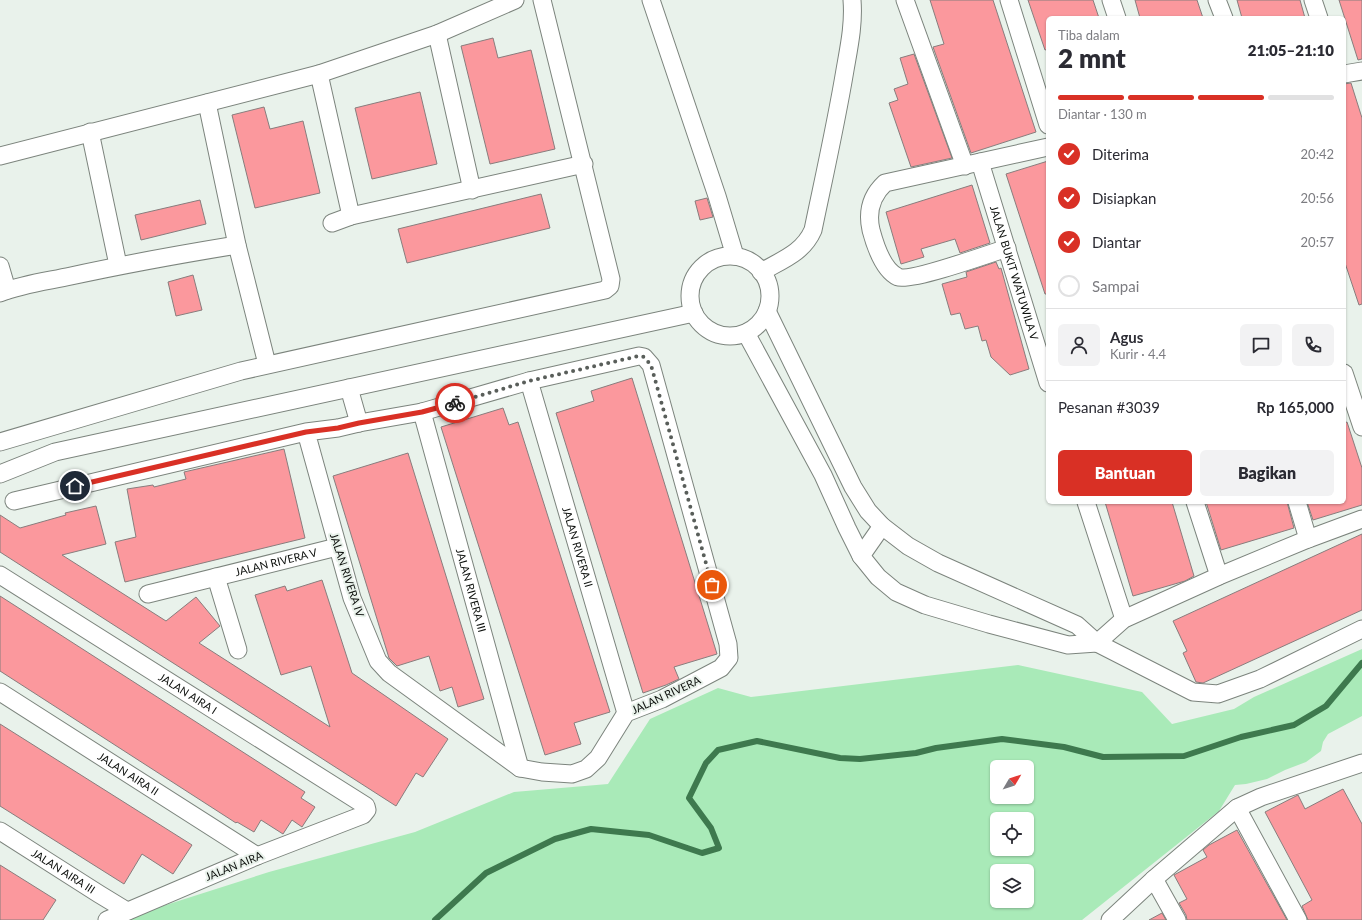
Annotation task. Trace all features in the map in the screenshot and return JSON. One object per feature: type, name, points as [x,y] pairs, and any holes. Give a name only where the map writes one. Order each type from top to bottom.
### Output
[{"type":"street","points":[[0,156],[319,74],[436,34],[515,0]]},
{"type":"street","points":[[0,442],[267,364],[605,290],[610,286],[612,279],[542,0]]},
{"type":"street","points":[[651,0],[735,256]]},
{"type":"street","points":[[761,272],[798,251],[805,245],[813,230],[839,107],[852,25],[852,0]]},
{"type":"street","name":"JALAN BUKIT WATUWILA V","points":[[905,0],[1007,248],[1046,376]]},
{"type":"street","points":[[1009,0],[1046,119]]},
{"type":"street","points":[[1111,0],[1116,16]]},
{"type":"street","points":[[1217,0],[1223,16]]},
{"type":"street","points":[[1313,0],[1318,16]]},
{"type":"street","points":[[436,34],[472,190]]},
{"type":"street","points":[[319,74],[351,216]]},
{"type":"street","points":[[207,103],[237,245],[267,364]]},
{"type":"street","points":[[90,132],[118,265]]},
{"type":"street","points":[[1007,248],[929,273],[903,278],[898,277],[889,271],[874,242],[869,222],[873,198],[879,189],[886,184],[1046,147]]},
{"type":"street","points":[[332,222],[351,216],[584,164]]},
{"type":"street","points":[[0,266],[3,292],[118,265],[237,245]]},
{"type":"street","points":[[726,256],[735,256],[746,259],[754,264],[761,272],[767,280],[770,301],[762,320],[755,327],[746,333],[734,336],[722,335],[711,331],[701,323],[694,313],[691,304],[691,285],[695,276],[708,262],[726,256]]},
{"type":"street","points":[[767,311],[853,487],[868,510],[882,526],[908,546],[938,564],[1076,626],[1096,643],[1193,692],[1218,694],[1260,679],[1362,629]]},
{"type":"street","points":[[0,474],[55,452],[694,313]]},
{"type":"street","points":[[746,333],[824,475],[861,556],[878,577],[896,592],[925,605],[989,624],[1068,644],[1096,643],[1124,619],[1218,576],[1308,539],[1362,519]]},
{"type":"street","name":"JALAN RIVERA","points":[[520,768],[542,772],[572,774],[586,769],[598,758],[626,713],[662,698],[721,668],[729,658],[728,644],[651,365],[644,357],[639,356],[529,381]]},
{"type":"street","points":[[1346,379],[1362,427]]},
{"type":"street","points":[[14,501],[306,432],[338,428],[422,412],[529,381]]},
{"type":"street","name":"JALAN RIVERA II","points":[[529,381],[626,713]]},
{"type":"street","points":[[349,388],[359,423]]},
{"type":"street","name":"JALAN RIVERA III","points":[[422,412],[520,768]]},
{"type":"street","name":"JALAN RIVERA IV","points":[[306,432],[352,598],[378,661],[389,673],[520,768]]},
{"type":"street","points":[[1087,504],[1124,619]]},
{"type":"street","points":[[1196,504],[1218,576]]},
{"type":"street","points":[[1298,504],[1308,539]]},
{"type":"street","points":[[861,556],[882,526]]},
{"type":"street","name":"JALAN RIVERA V","points":[[148,594],[337,547]]},
{"type":"street","name":"JALAN AIRA I","points":[[0,575],[362,802],[366,806],[367,810],[363,815]]},
{"type":"street","points":[[216,577],[238,650]]},
{"type":"street","name":"JALAN AIRA II","points":[[0,692],[257,856]]},
{"type":"street","points":[[1110,920],[1154,879],[1236,808],[1261,797],[1360,769]]},
{"type":"street","points":[[1236,808],[1298,920]]},
{"type":"street","name":"JALAN AIRA","points":[[108,920],[257,856],[363,815]]},
{"type":"street","name":"JALAN AIRA III","points":[[0,831],[127,911]]},
{"type":"street","points":[[1154,879],[1177,920]]},
{"type":"green space","points":[[1362,649],[1362,716],[1328,734],[1323,742],[1321,751],[1306,762],[1267,779],[1235,785],[1219,811],[1082,920],[130,920],[147,911],[269,872],[415,832],[514,792],[608,784],[650,719],[718,688],[751,697],[1018,665],[1142,692],[1172,724],[1234,709],[1254,697]]},
{"type":"building","points":[[930,0],[993,0],[1036,132],[971,153],[933,47],[944,44]]},
{"type":"building","points":[[1028,0],[1093,0],[1098,16],[1046,16],[1045,50]]},
{"type":"building","points":[[1135,0],[1197,0],[1202,16],[1139,16]]},
{"type":"building","points":[[1237,0],[1300,0],[1304,16],[1241,16]]},
{"type":"building","points":[[1339,0],[1362,0],[1362,59],[1358,60],[1346,22],[1346,16],[1344,16]]},
{"type":"building","points":[[493,38],[498,58],[531,50],[555,149],[490,164],[461,46]]},
{"type":"building","points":[[914,54],[952,158],[911,167],[889,103],[898,100],[894,89],[908,84],[900,58]]},
{"type":"building","points":[[1351,83],[1362,118],[1362,304],[1359,305],[1346,266],[1346,84]]},
{"type":"building","points":[[420,92],[437,164],[372,179],[355,108]]},
{"type":"building","points":[[264,107],[270,129],[303,121],[320,193],[255,208],[232,115]]},
{"type":"building","points":[[1046,162],[1046,294],[1045,294],[1006,174]]},
{"type":"building","points":[[972,185],[990,243],[960,253],[955,239],[921,249],[924,257],[901,264],[886,212]]},
{"type":"building","points":[[541,194],[550,228],[407,263],[398,229]]},
{"type":"building","points":[[707,198],[713,217],[700,220],[695,201]]},
{"type":"building","points":[[200,200],[206,224],[141,240],[135,215]]},
{"type":"building","points":[[996,262],[999,269],[1001,268],[1029,369],[1010,375],[991,357],[986,340],[982,341],[978,326],[965,329],[960,313],[951,315],[942,284],[967,277],[966,272]]},
{"type":"building","points":[[193,275],[202,310],[176,316],[168,282]]},
{"type":"building","points":[[632,378],[717,654],[674,667],[679,679],[643,693],[556,413],[594,401],[591,391]]},
{"type":"building","points":[[503,408],[509,425],[518,422],[610,712],[574,723],[581,744],[545,755],[441,427]]},
{"type":"building","points":[[1346,422],[1362,468],[1362,505],[1313,520],[1308,504],[1346,504]]},
{"type":"building","points":[[284,449],[305,538],[125,582],[115,542],[136,537],[127,489],[153,485],[154,487],[186,479],[184,472]]},
{"type":"building","points":[[408,453],[484,699],[458,707],[452,687],[440,691],[429,656],[397,666],[389,658],[333,476]]},
{"type":"building","points":[[1106,504],[1173,504],[1194,576],[1185,581],[1133,596]]},
{"type":"building","points":[[1207,504],[1288,504],[1294,528],[1221,550]]},
{"type":"building","points":[[96,506],[106,544],[62,555],[166,621],[196,597],[220,626],[199,643],[330,727],[311,666],[281,675],[255,595],[285,586],[287,591],[322,580],[352,673],[448,739],[423,777],[416,773],[396,806],[0,552],[0,515],[20,528],[66,515],[65,513]]},
{"type":"building","points":[[1362,534],[1362,610],[1203,683],[1196,682],[1183,653],[1187,651],[1173,621]]},
{"type":"building","points":[[0,596],[305,792],[301,798],[315,807],[302,827],[292,820],[283,834],[261,820],[254,832],[237,822],[236,823],[0,671]]},
{"type":"building","points":[[0,724],[192,845],[173,874],[142,854],[124,884],[0,806]]},
{"type":"building","points":[[1343,789],[1362,824],[1362,920],[1308,920],[1302,906],[1312,900],[1265,812],[1298,795],[1305,809]]},
{"type":"building","points":[[1237,830],[1287,920],[1187,920],[1186,915],[1179,903],[1187,899],[1174,875],[1207,857],[1203,850],[1209,845]]},
{"type":"building","points":[[0,865],[56,900],[43,920],[0,920]]},
{"type":"building","points":[[1162,913],[1166,920],[1149,920]]},
{"type":"waterway","points":[[435,920],[486,873],[555,839],[591,829],[649,835],[702,853],[719,848],[711,828],[689,798],[706,763],[718,750],[757,741],[840,758],[860,759],[916,753],[936,748],[1002,739],[1064,747],[1103,757],[1184,756],[1241,737],[1294,725],[1326,706],[1362,663]]},
{"type":"way so far","points":[[455,403],[529,381],[639,356],[644,357],[651,365],[712,585]]},
{"type":"route","points":[[75,486],[306,432],[338,428],[422,412],[455,403]]}]
